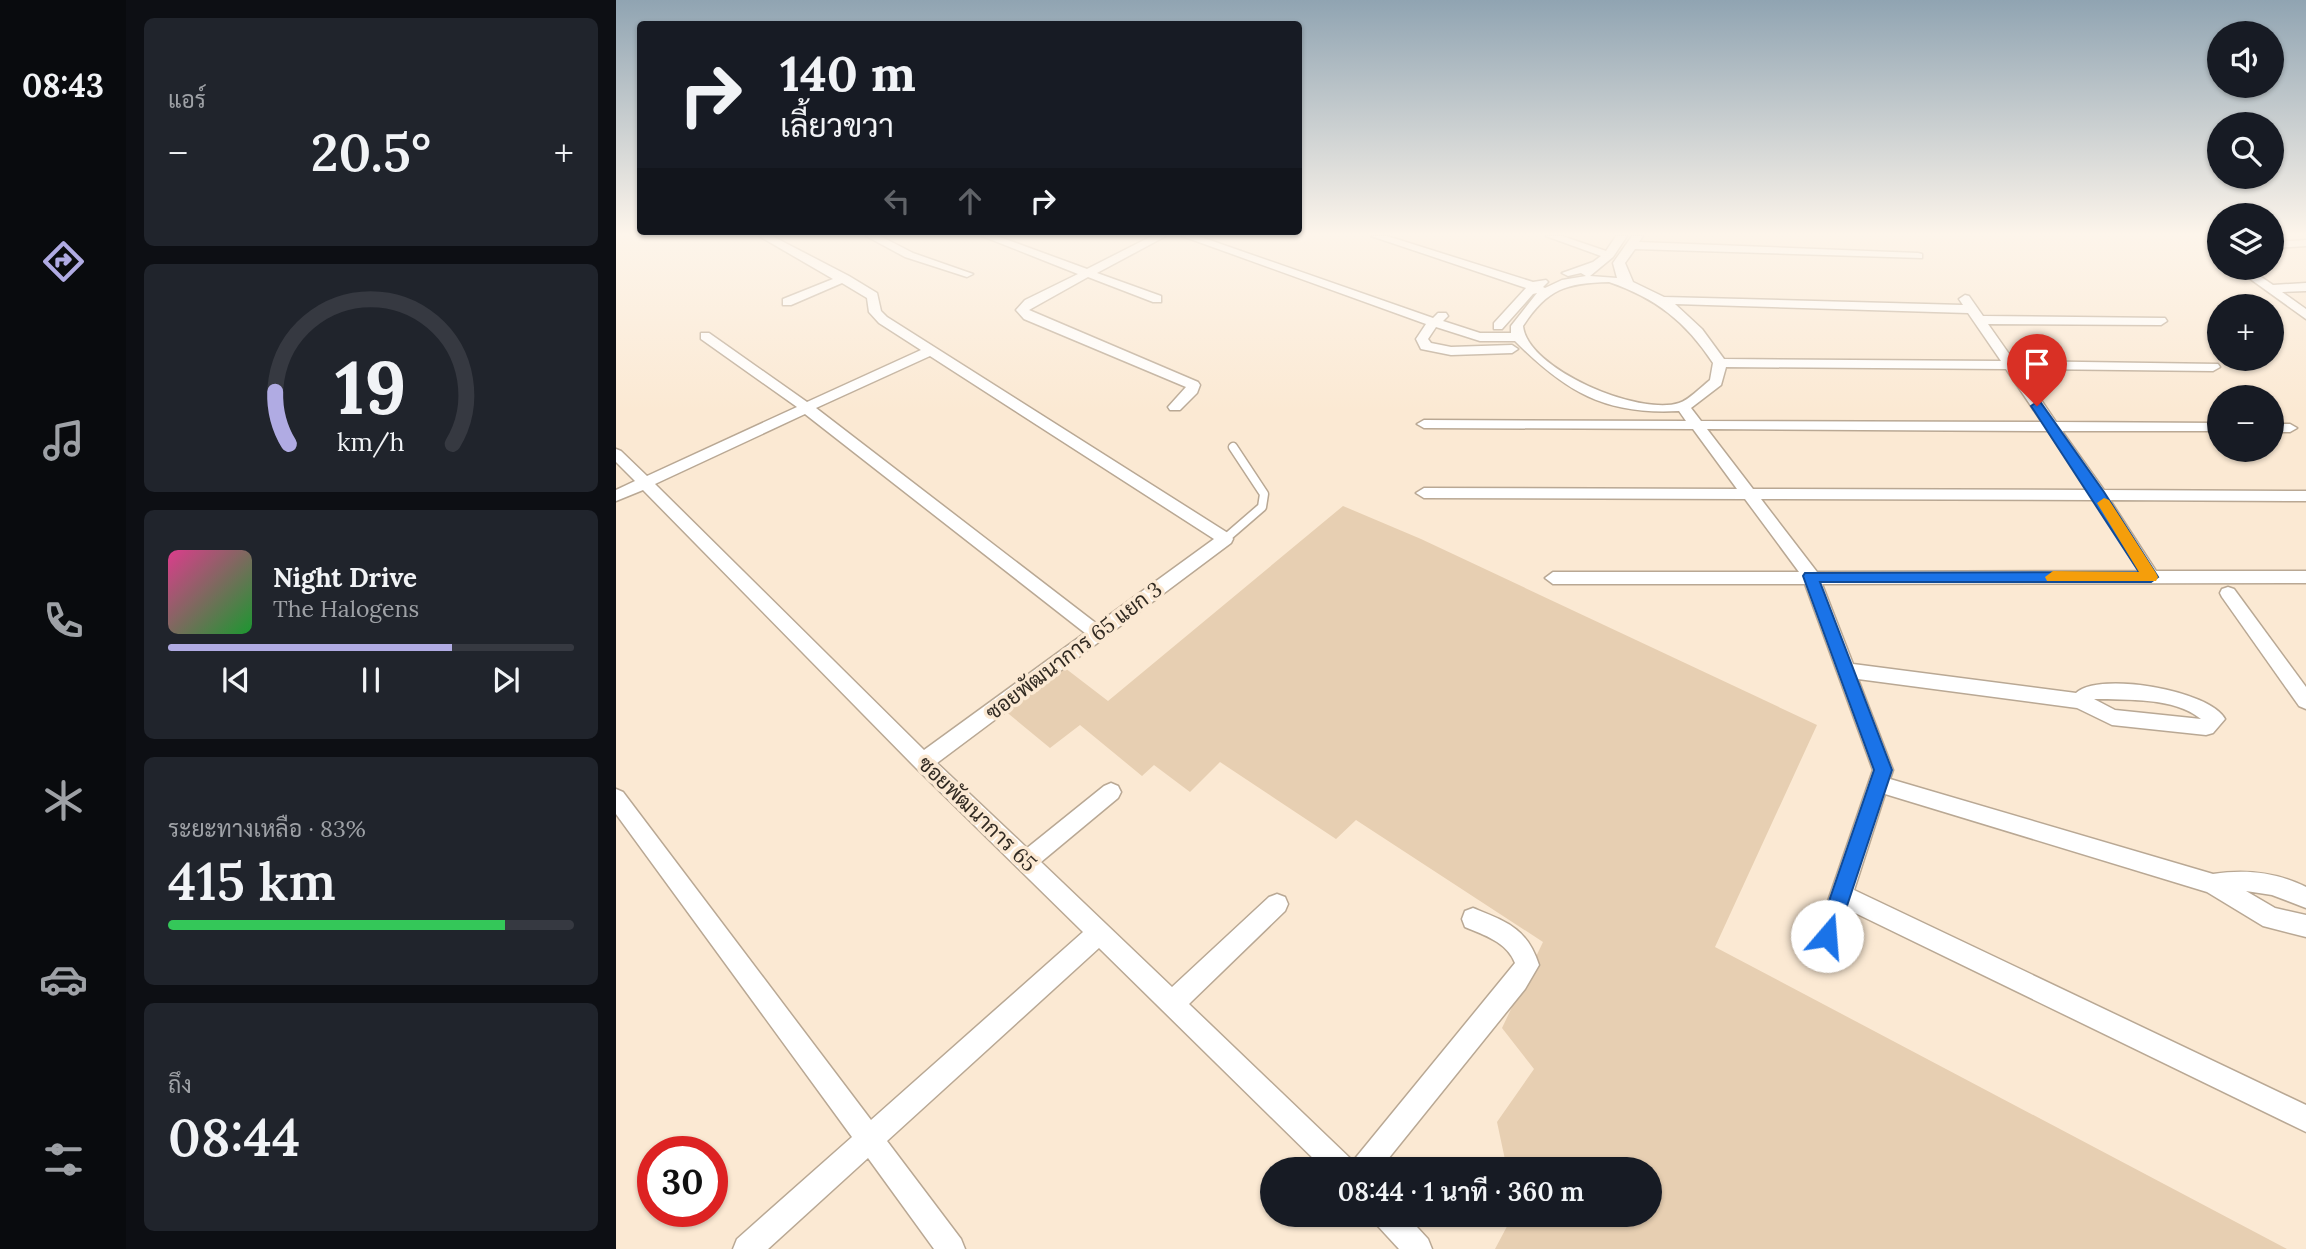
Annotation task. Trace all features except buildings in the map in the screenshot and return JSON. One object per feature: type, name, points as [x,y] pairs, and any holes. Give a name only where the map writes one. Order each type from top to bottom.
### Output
[{"type":"street","points":[[787,302],[806,294]]},
{"type":"street","points":[[870,294],[873,296],[875,312],[1225,539]]},
{"type":"street","points":[[1047,294],[1029,303],[1022,310],[1028,316],[1193,385],[1192,390],[1175,407]]},
{"type":"street","points":[[1145,294],[1157,299]]},
{"type":"street","points":[[1362,294],[1439,320],[1498,326],[1516,337],[1552,371],[1590,393],[1618,403],[1646,409],[1683,407],[1716,382],[1720,363],[1698,330],[1665,300],[1652,294]]},
{"type":"street","points":[[1369,294],[1480,337],[1516,337]]},
{"type":"street","points":[[1498,326],[1532,294]]},
{"type":"street","points":[[1516,337],[1536,294]]},
{"type":"street","points":[[2277,294],[2306,315]]},
{"type":"street","points":[[1665,300],[1972,310],[2161,321]]},
{"type":"street","points":[[1972,310],[2099,495],[2151,577]]},
{"type":"street","points":[[1439,320],[1427,329],[1422,340],[1426,346],[1434,349],[1516,337]]},
{"type":"street","points":[[705,336],[807,408],[1098,634]]},
{"type":"street","points":[[616,496],[931,350]]},
{"type":"street","points":[[1720,363],[2207,367]]},
{"type":"street","points":[[1683,407],[1811,576],[1883,770],[1827,936]]},
{"type":"street","points":[[1424,424],[2207,427]]},
{"type":"street","points":[[2284,428],[2290,428]]},
{"type":"street","name":"ซอยพัฒนาการ 65","points":[[616,454],[923,762],[1331,1157]]},
{"type":"street","points":[[1424,493],[2306,496]]},
{"type":"street","name":"ซอยพัฒนาการ 65 แยก 3","points":[[923,762],[1225,539]]},
{"type":"street","points":[[1553,578],[2306,577]]},
{"type":"street","points":[[2228,593],[2306,701]]},
{"type":"street","points":[[1846,670],[2080,701],[2112,717],[2125,719],[2206,727],[2215,719],[2206,709],[2176,699],[2089,692],[2080,701]]},
{"type":"street","points":[[1878,784],[2213,884],[2271,918],[2306,926]]},
{"type":"street","points":[[1026,862],[1111,792]]},
{"type":"street","points":[[616,798],[951,1249]]},
{"type":"street","points":[[2213,884],[2250,880],[2293,891],[2306,898]]},
{"type":"street","points":[[1841,895],[2306,1119]]},
{"type":"street","points":[[1172,1004],[1277,904]]},
{"type":"street","points":[[1373,1157],[1517,981],[1527,965],[1524,951],[1517,941],[1473,919]]},
{"type":"street","points":[[747,1249],[1099,933]]},
{"type":"street","points":[[1398,1227],[1418,1249]]},
{"type":"lane","points":[[1225,539],[1262,507],[1264,494],[1233,447]]},
{"type":"shaded area","points":[[1343,506],[1421,539],[1817,725],[1715,947],[2287,1249],[1495,1249],[1507,1227],[1662,1227],[1662,1157],[1504,1157],[1497,1122],[1534,1069],[1502,1028],[1543,942],[1356,820],[1336,839],[1220,762],[1190,792],[1154,765],[1142,776],[1080,725],[1050,748],[1004,710],[1065,668],[1108,701]]},
{"type":"slow traffic","points":[[2053,577],[2151,577],[2104,503]]},
{"type":"route","points":[[1827,936],[1883,770],[1811,576],[2151,577],[2099,495],[2037,406]]}]
